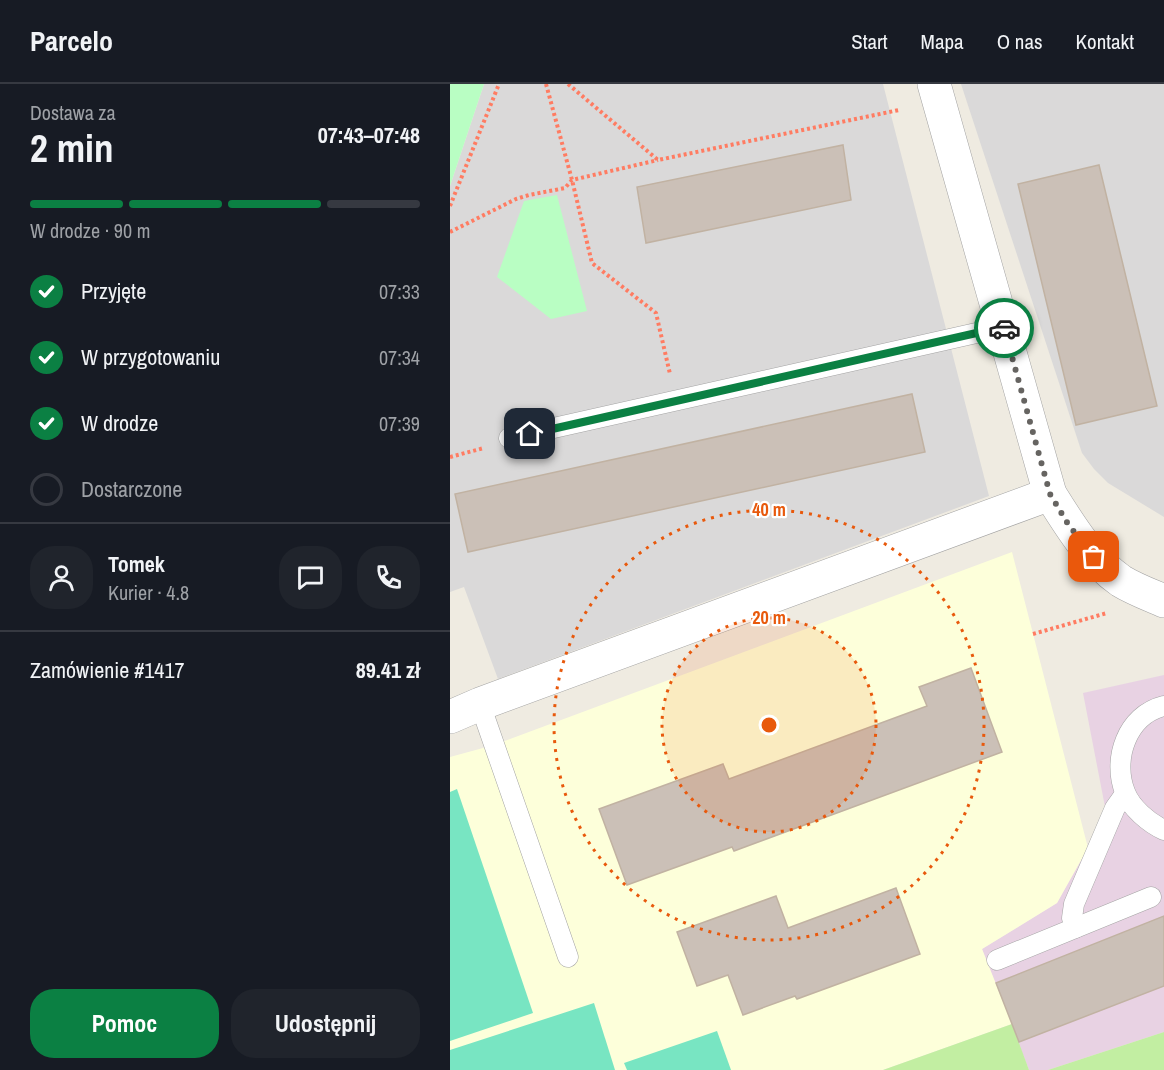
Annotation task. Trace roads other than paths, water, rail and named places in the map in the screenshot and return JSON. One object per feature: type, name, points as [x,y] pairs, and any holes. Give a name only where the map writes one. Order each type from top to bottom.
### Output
[{"type":"street","points":[[934,84],[1050,494],[1068,524],[1094,557],[1122,582],[1164,601]]},
{"type":"street","points":[[450,717],[1050,494]]},
{"type":"lane","points":[[509,438],[1003,327]]},
{"type":"lane","points":[[480,704],[568,957]]},
{"type":"lane","points":[[1164,706],[1141,718],[1128,733],[1121,755],[1121,776],[1125,794],[1143,818],[1164,830]]},
{"type":"lane","points":[[1075,928],[1072,918],[1074,904],[1115,808],[1125,794]]},
{"type":"lane","points":[[997,960],[1151,897]]}]
